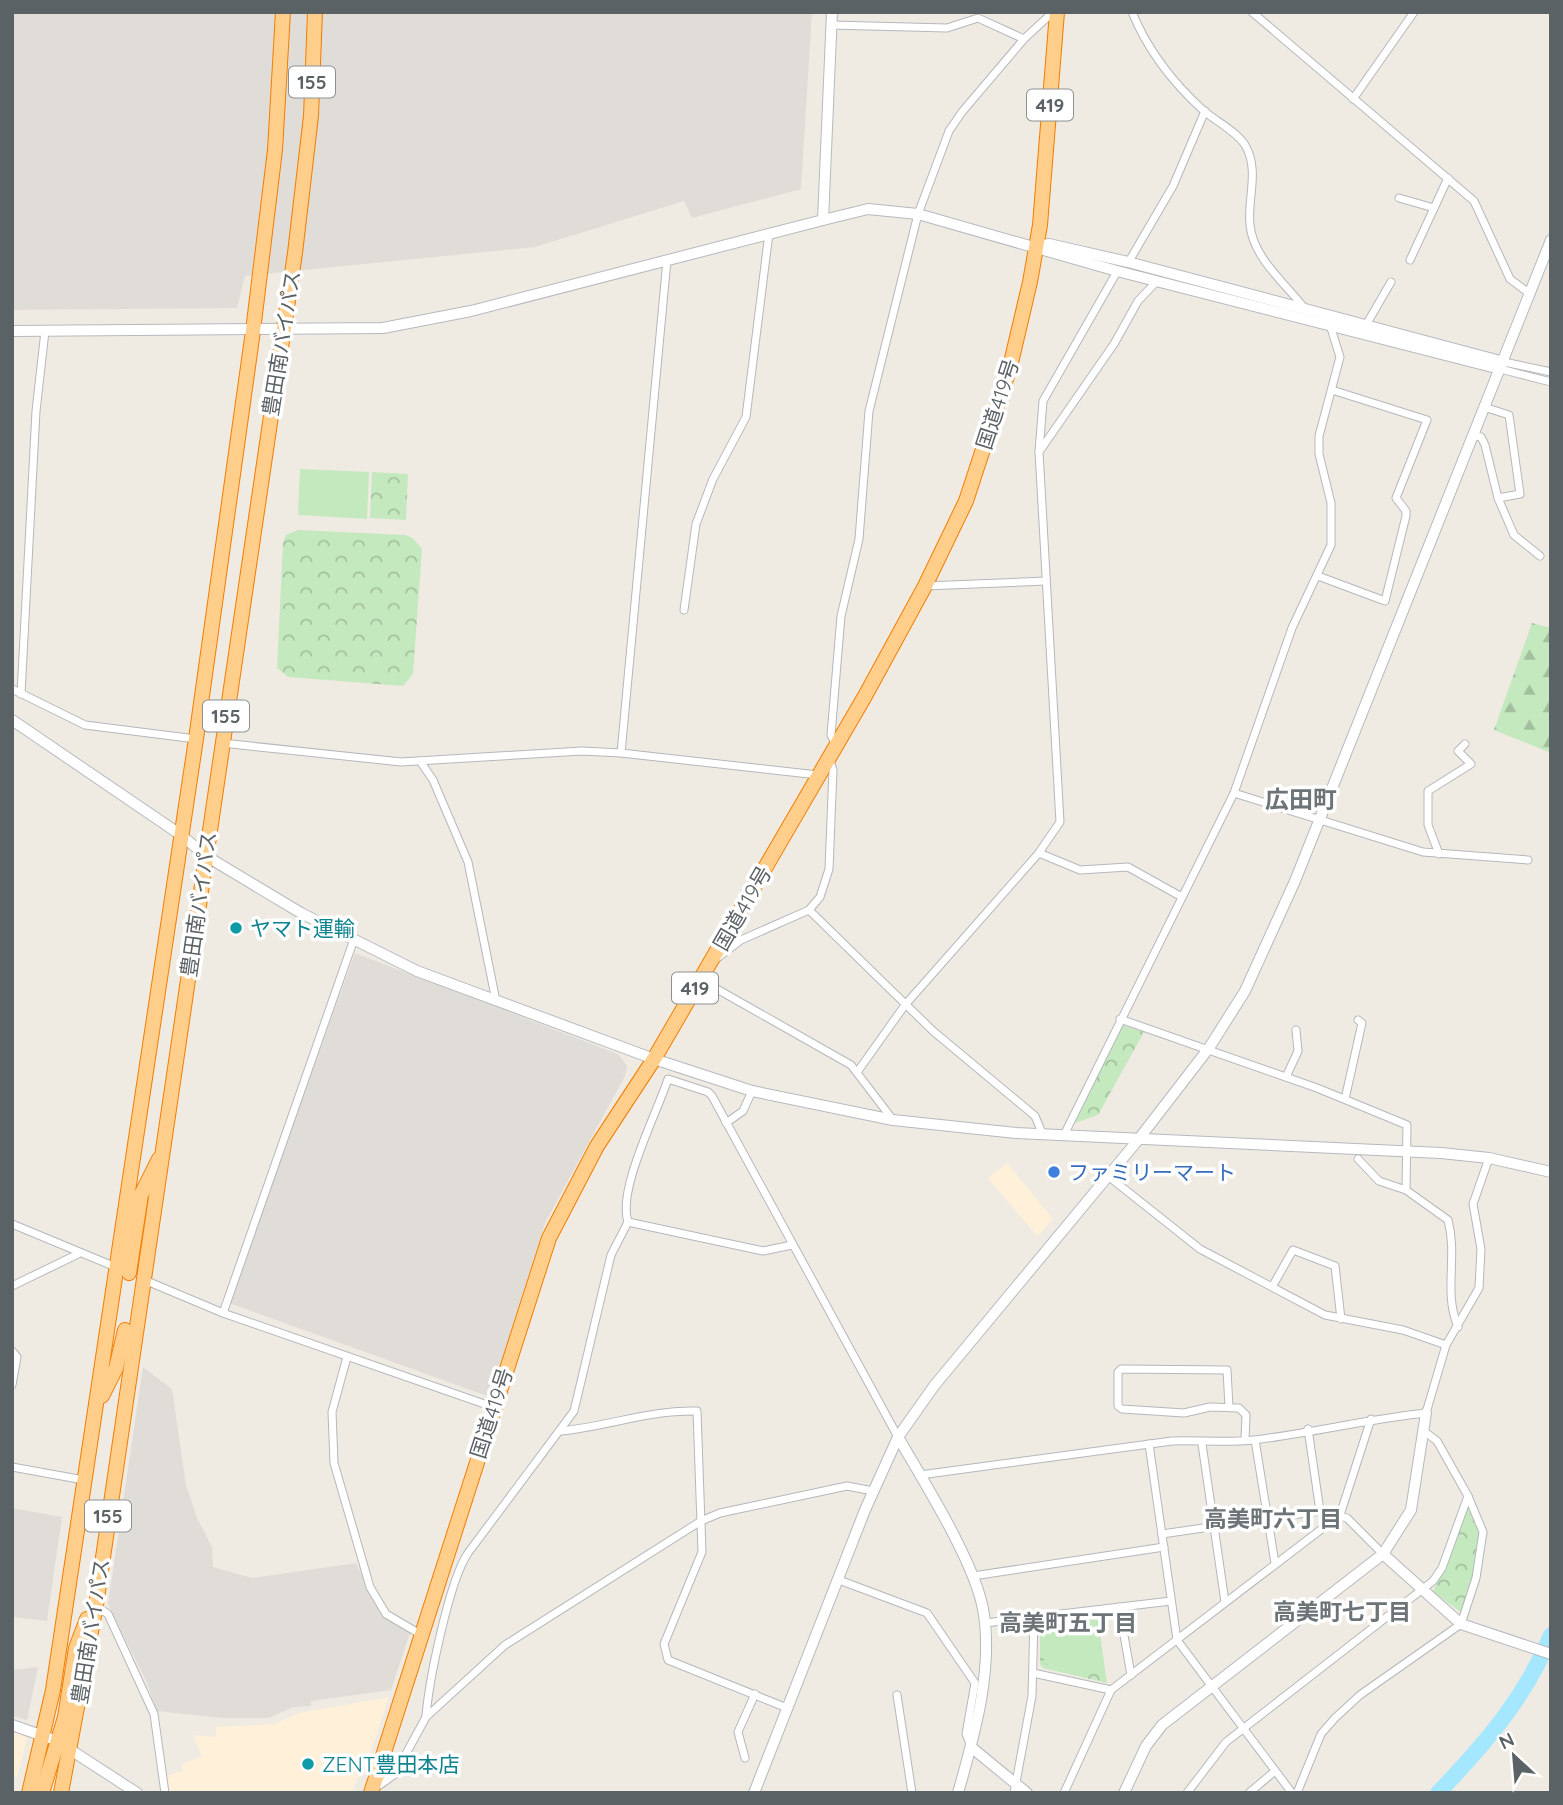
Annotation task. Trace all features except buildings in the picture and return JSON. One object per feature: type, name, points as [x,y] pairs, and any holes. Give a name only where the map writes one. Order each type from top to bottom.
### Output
[{"type":"highway","name":"豊田南バイパス","points":[[61,1793],[71,1751],[98,1589],[181,835],[253,331],[275,150],[283,12]]},
{"type":"highway","name":"豊田南バイパス","points":[[29,1793],[50,1738],[53,1690],[96,1407],[163,1152],[308,151],[315,12]]},
{"type":"highway","name":"国道419号","points":[[372,1788],[549,1238],[597,1146],[654,1059],[819,776],[925,586],[966,501],[1010,367],[1030,282],[1034,247],[1040,225],[1055,12]]},
{"type":"highway","points":[[42,1793],[50,1738],[65,1717],[76,1648],[98,1589]]},
{"type":"street","points":[[823,220],[832,12]]},
{"type":"street","points":[[710,963],[741,940],[809,910],[821,897],[829,869],[833,770],[831,735],[841,616],[859,539],[869,411],[918,214],[949,131],[1024,39],[1055,12]]},
{"type":"street","points":[[1064,1135],[1180,896],[1234,793],[1293,628],[1331,544],[1331,503],[1319,454],[1319,436],[1340,357],[1329,324],[1305,309],[1272,270],[1255,244],[1250,225],[1251,166],[1245,146],[1205,111],[1148,47],[1132,12]]},
{"type":"street","points":[[1252,12],[1474,201],[1510,279],[1529,293]]},
{"type":"street","points":[[1353,99],[1414,12]]},
{"type":"street","points":[[831,25],[947,28],[978,18],[1024,39]]},
{"type":"street","points":[[858,1071],[905,1005],[1039,853],[1060,821],[1039,452],[1043,401],[1117,271],[1128,262],[1172,186],[1205,111]]},
{"type":"street","points":[[1410,260],[1448,178]]},
{"type":"street","points":[[1399,198],[1434,208]]},
{"type":"street","points":[[12,331],[357,330],[409,323],[471,311],[868,209],[918,214],[1117,271],[1329,324],[1502,365],[1551,372]]},
{"type":"street","points":[[684,610],[696,524],[713,478],[746,417],[769,233]]},
{"type":"street","points":[[754,1793],[873,1491],[898,1437],[934,1386],[1138,1140],[1209,1048],[1245,991],[1295,881],[1551,240]]},
{"type":"street","points":[[1034,247],[1049,244],[1128,262],[1366,325],[1551,382]]},
{"type":"street","points":[[621,753],[667,260]]},
{"type":"street","points":[[1039,452],[1114,344],[1138,301],[1157,281]]},
{"type":"street","points":[[1366,325],[1391,282]]},
{"type":"street","points":[[21,694],[36,411],[45,331]]},
{"type":"street","points":[[1318,576],[1385,601],[1406,516],[1406,511],[1396,498],[1427,420],[1332,390]]},
{"type":"street","points":[[1484,407],[1509,415],[1520,494],[1499,498]]},
{"type":"street","points":[[1473,435],[1481,437],[1485,445],[1499,498],[1514,535],[1540,556]]},
{"type":"street","points":[[925,586],[1046,581]]},
{"type":"street","points":[[12,689],[85,725],[196,739]]},
{"type":"street","points":[[12,720],[181,835],[206,856],[353,942],[417,971],[496,1001],[654,1059],[752,1091],[893,1120],[1138,1140],[1407,1151],[1489,1158],[1551,1172]]},
{"type":"street","points":[[222,743],[401,762],[582,751],[621,753],[819,776]]},
{"type":"street","points":[[1439,854],[1428,825],[1427,791],[1471,764],[1458,751],[1465,744]]},
{"type":"street","points":[[420,761],[433,779],[468,862],[496,1001]]},
{"type":"street","points":[[1234,793],[1423,852],[1528,860]]},
{"type":"street","points":[[1039,853],[1080,870],[1128,867],[1180,896]]},
{"type":"street","points":[[809,910],[905,1005],[1035,1116],[1042,1133]]},
{"type":"street","points":[[223,1312],[353,942]]},
{"type":"street","points":[[700,979],[858,1071],[893,1120]]},
{"type":"street","points":[[1119,1019],[1209,1048],[1407,1125],[1406,1190]]},
{"type":"street","points":[[1345,1099],[1362,1023],[1358,1020]]},
{"type":"street","points":[[1286,1077],[1298,1051],[1296,1030]]},
{"type":"street","points":[[372,1788],[396,1774],[426,1717],[431,1682],[457,1574],[463,1561],[561,1431],[578,1396],[611,1255],[628,1222],[624,1211],[632,1176],[668,1079],[708,1092],[973,1576],[985,1623],[982,1680],[971,1746],[958,1793]]},
{"type":"street","points":[[726,1124],[743,1111],[752,1091]]},
{"type":"street","points":[[1124,1793],[1146,1746],[1162,1725],[1210,1684],[1383,1554],[1411,1510],[1426,1412],[1446,1345],[1479,1288],[1481,1249],[1473,1204],[1489,1158]]},
{"type":"street","points":[[1358,1159],[1379,1181],[1406,1190],[1448,1220],[1452,1266],[1449,1303],[1458,1327]]},
{"type":"street","points":[[1108,1176],[1200,1249],[1325,1315],[1402,1330],[1446,1345]]},
{"type":"street","points":[[628,1222],[763,1251],[792,1245]]},
{"type":"street","points":[[12,1224],[78,1254],[223,1312],[493,1407]]},
{"type":"street","points":[[1272,1287],[1293,1250],[1335,1266],[1341,1319]]},
{"type":"street","points":[[12,1286],[78,1254]]},
{"type":"street","points":[[12,1351],[17,1357],[12,1385]]},
{"type":"street","points":[[347,1357],[332,1412],[331,1433],[337,1475],[364,1570],[377,1601],[386,1614],[420,1634]]},
{"type":"street","points":[[1229,1407],[1227,1370],[1121,1369],[1118,1372],[1118,1406],[1122,1409],[1184,1413],[1229,1407],[1241,1409],[1246,1415],[1245,1440]]},
{"type":"street","points":[[561,1431],[602,1426],[662,1410],[697,1410],[702,1552],[664,1644],[668,1660],[787,1707]]},
{"type":"street","points":[[920,1475],[1187,1440],[1202,1444],[1255,1440],[1308,1429],[1426,1412]]},
{"type":"street","points":[[1064,1793],[1111,1690],[1340,1514],[1371,1419]]},
{"type":"street","points":[[1308,1429],[1321,1511]]},
{"type":"street","points":[[1149,1444],[1177,1640],[1294,1793],[1321,1734],[1335,1718],[1360,1695],[1461,1624],[1476,1578],[1483,1532],[1468,1496],[1433,1436],[1425,1432]]},
{"type":"street","points":[[1255,1440],[1275,1563]]},
{"type":"street","points":[[1202,1444],[1225,1602]]},
{"type":"street","points":[[12,1467],[85,1480]]},
{"type":"street","points":[[426,1717],[505,1645],[527,1629],[701,1521],[720,1513],[847,1486],[873,1491]]},
{"type":"street","points":[[1187,1793],[1209,1761],[1244,1728],[1422,1592],[1443,1568],[1468,1496]]},
{"type":"street","points":[[1162,1534],[1321,1511],[1340,1514],[1422,1592],[1461,1624],[1551,1654]]},
{"type":"street","points":[[973,1576],[1164,1547]]},
{"type":"street","points":[[839,1580],[927,1613],[975,1683],[965,1734],[971,1746],[1014,1788],[1027,1793]]},
{"type":"street","points":[[985,1623],[1171,1601]]},
{"type":"street","points":[[96,1605],[108,1614],[154,1714],[165,1793]]},
{"type":"street","points":[[1119,1607],[1131,1675]]},
{"type":"street","points":[[1014,1788],[1032,1696],[1034,1618]]},
{"type":"street","points":[[1033,1673],[1111,1690]]},
{"type":"street","points":[[745,1758],[738,1732],[755,1694]]},
{"type":"street","points":[[897,1695],[912,1793]]},
{"type":"street","points":[[12,1725],[50,1738],[137,1793]]},
{"type":"street","points":[[1250,1793],[1275,1771]]},
{"type":"shaded area","points":[[12,12],[812,12],[801,189],[692,218],[684,201],[535,247],[245,276],[237,308],[12,310]]},
{"type":"shaded area","points":[[355,953],[618,1054],[627,1066],[625,1076],[545,1223],[490,1397],[229,1303]]},
{"type":"shaded area","points":[[1007,1163],[1053,1219],[1037,1236],[988,1178]]},
{"type":"shaded area","points":[[143,1367],[172,1389],[186,1485],[198,1520],[212,1547],[213,1567],[252,1578],[356,1563],[380,1613],[410,1633],[391,1690],[311,1701],[311,1706],[293,1707],[269,1718],[221,1718],[157,1711],[147,1683],[108,1604]]},
{"type":"shaded area","points":[[12,1508],[62,1517],[47,1621],[12,1617]]},
{"type":"shaded area","points":[[38,1667],[27,1720],[12,1716],[12,1670]]},
{"type":"shaded area","points":[[389,1697],[363,1775],[357,1778],[352,1793],[167,1793],[165,1777],[183,1770],[182,1764],[202,1756],[193,1735],[216,1737],[216,1727],[275,1724],[299,1713]]},
{"type":"shaded area","points":[[12,1728],[23,1731],[27,1739],[17,1777],[12,1775]]},
{"type":"green space","points":[[300,469],[369,472],[367,519],[298,515]]},
{"type":"green space","points":[[372,472],[408,474],[406,520],[370,518]]},
{"type":"green space","points":[[298,530],[405,535],[413,538],[422,549],[413,674],[403,686],[288,677],[277,668],[283,543],[286,535]]},
{"type":"green space","points":[[1532,623],[1551,628],[1551,753],[1494,730]]},
{"type":"green space","points":[[1122,1025],[1144,1032],[1098,1115],[1075,1123]]},
{"type":"green space","points":[[1467,1506],[1471,1507],[1482,1532],[1475,1577],[1462,1613],[1433,1592]]},
{"type":"green space","points":[[1097,1612],[1107,1683],[1043,1668],[1040,1664],[1040,1622],[1044,1618]]},
{"type":"green space","points":[[1096,1615],[1100,1645],[1096,1665],[1081,1673],[1044,1663],[1044,1621]]},
{"type":"waterway","points":[[1438,1793],[1472,1757],[1516,1700],[1551,1635]]},
{"type":"place","name":"ヤマト運輸","points":[[236,928]]},
{"type":"place","name":"ファミリーマート","points":[[1054,1172]]},
{"type":"place","name":"ZENT豊田本店","points":[[308,1764]]},
{"type":"district","name":"広田町","points":[[1301,799]]},
{"type":"district","name":"高美町六丁目","points":[[1273,1518]]},
{"type":"district","name":"高美町七丁目","points":[[1342,1611]]},
{"type":"district","name":"高美町五丁目","points":[[1068,1622]]}]
